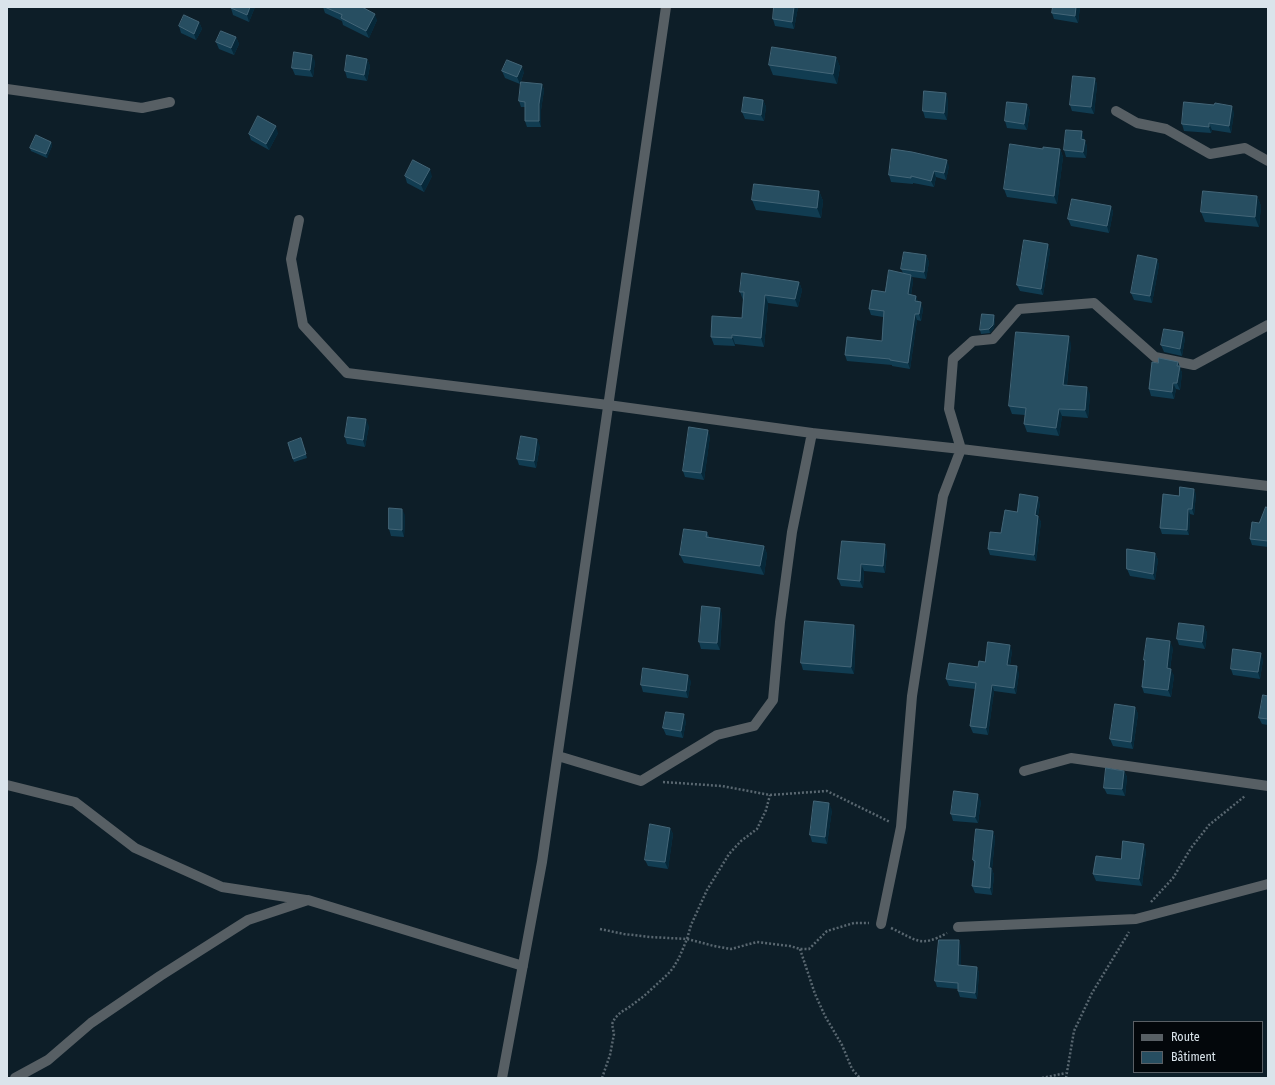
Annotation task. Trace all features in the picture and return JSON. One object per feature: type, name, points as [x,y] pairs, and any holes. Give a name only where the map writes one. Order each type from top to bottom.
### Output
[{"type":"street","points":[[502,1078],[542,862],[666,7]]},
{"type":"street","points":[[7,89],[142,108],[170,102]]},
{"type":"street","points":[[1116,111],[1137,123],[1166,129],[1210,154],[1245,148],[1268,161]]},
{"type":"street","points":[[299,220],[291,259],[303,325],[347,373],[608,405],[812,433],[961,449],[1268,486]]},
{"type":"street","points":[[881,924],[901,827],[912,696],[943,496],[961,449],[949,409],[953,359],[973,342],[993,340],[1019,309],[1094,303],[1155,357],[1194,366],[1268,325]]},
{"type":"street","points":[[558,756],[641,781],[717,735],[754,726],[773,700],[780,622],[792,532],[812,433]]},
{"type":"street","points":[[1024,771],[1071,758],[1268,786]]},
{"type":"street","points":[[7,785],[75,802],[135,848],[222,887],[308,900],[523,966]]},
{"type":"street","points":[[958,927],[1136,919],[1268,884]]},
{"type":"street","points":[[15,1078],[48,1060],[91,1024],[160,976],[248,920],[308,900]]},
{"type":"path","points":[[641,781],[722,786],[770,795],[827,791],[901,827]]},
{"type":"path","points":[[602,1078],[610,1055],[614,1034],[612,1024],[615,1018],[620,1012],[628,1008],[668,974],[679,958],[687,939],[691,924],[707,890],[729,854],[741,841],[757,829],[766,810],[770,795]]},
{"type":"path","points":[[600,929],[650,937],[687,939],[732,949],[756,942],[783,945],[800,950],[809,949],[827,931],[854,923],[881,924],[917,940],[927,942],[958,927]]},
{"type":"path","points":[[800,950],[815,994],[825,1016],[842,1045],[852,1069],[860,1078]]},
{"type":"path","points":[[1042,1078],[1066,1073]]},
{"type":"building","points":[[231,7],[250,7],[247,15]]},
{"type":"building","points":[[325,7],[362,7],[375,14],[366,31],[341,18],[342,15]]},
{"type":"building","points":[[774,7],[794,7],[792,22],[773,19]]},
{"type":"building","points":[[1053,7],[1076,7],[1075,16],[1052,13]]},
{"type":"building","points":[[184,15],[199,22],[194,34],[179,26]]},
{"type":"building","points":[[221,31],[236,37],[231,48],[216,42]]},
{"type":"building","points":[[772,47],[836,57],[833,74],[769,65]]},
{"type":"building","points":[[294,52],[312,55],[310,70],[292,68]]},
{"type":"building","points":[[347,55],[367,59],[364,75],[345,71]]},
{"type":"building","points":[[507,60],[522,66],[517,77],[502,71]]},
{"type":"building","points":[[1073,76],[1095,78],[1091,107],[1070,105]]},
{"type":"building","points":[[521,82],[542,84],[539,104],[539,121],[525,121],[525,102],[519,101]]},
{"type":"building","points":[[924,91],[946,93],[944,113],[923,111]]},
{"type":"building","points":[[744,97],[763,100],[761,115],[742,112]]},
{"type":"building","points":[[1007,102],[1027,104],[1024,124],[1005,121]]},
{"type":"building","points":[[1184,102],[1214,105],[1215,103],[1232,106],[1229,126],[1209,123],[1209,127],[1182,124]]},
{"type":"building","points":[[258,116],[276,126],[266,144],[249,134]]},
{"type":"building","points":[[1066,130],[1082,131],[1081,139],[1085,140],[1083,152],[1064,150]]},
{"type":"building","points":[[36,135],[51,142],[46,154],[30,148]]},
{"type":"building","points":[[1010,144],[1043,149],[1043,147],[1060,149],[1054,196],[1004,189]]},
{"type":"building","points":[[892,149],[947,160],[944,173],[934,171],[931,181],[911,176],[911,178],[889,175]]},
{"type":"building","points":[[413,160],[430,169],[421,185],[405,176]]},
{"type":"building","points":[[754,184],[819,191],[817,208],[752,200]]},
{"type":"building","points":[[1203,191],[1257,196],[1255,217],[1201,212]]},
{"type":"building","points":[[1072,199],[1111,206],[1107,226],[1068,219]]},
{"type":"building","points":[[1024,240],[1048,244],[1041,289],[1017,285]]},
{"type":"building","points":[[904,252],[926,255],[924,272],[901,269]]},
{"type":"building","points":[[1138,255],[1157,259],[1150,296],[1131,293]]},
{"type":"building","points":[[889,270],[911,275],[908,294],[916,296],[915,301],[921,302],[919,314],[915,314],[908,363],[890,359],[845,355],[847,337],[882,341],[884,311],[869,309],[872,290],[885,292]]},
{"type":"building","points":[[742,273],[799,282],[795,299],[765,295],[761,338],[732,335],[732,338],[711,337],[712,316],[742,318],[744,292],[740,292]]},
{"type":"building","points":[[982,314],[994,315],[993,325],[989,329],[980,330]]},
{"type":"building","points":[[1164,329],[1183,332],[1180,349],[1161,345]]},
{"type":"building","points":[[1016,332],[1069,336],[1063,385],[1087,387],[1085,410],[1059,409],[1056,428],[1024,424],[1026,408],[1009,406]]},
{"type":"building","points":[[1159,358],[1178,362],[1177,366],[1180,366],[1177,383],[1173,383],[1172,392],[1149,389],[1152,362],[1158,363]]},
{"type":"building","points":[[348,417],[366,419],[363,440],[345,437]]},
{"type":"building","points":[[689,427],[708,430],[701,473],[683,471]]},
{"type":"building","points":[[521,436],[537,439],[534,461],[517,459]]},
{"type":"building","points":[[301,438],[306,454],[293,459],[288,443]]},
{"type":"building","points":[[1180,487],[1194,489],[1192,509],[1188,509],[1187,530],[1160,528],[1163,494],[1179,496]]},
{"type":"building","points":[[1020,494],[1038,497],[1035,515],[1038,516],[1034,555],[988,549],[990,532],[1001,533],[1005,510],[1017,512]]},
{"type":"building","points":[[1266,507],[1268,508],[1268,541],[1250,539],[1252,522],[1259,523]]},
{"type":"building","points":[[389,508],[402,509],[402,530],[389,529]]},
{"type":"building","points":[[684,529],[707,532],[706,537],[764,546],[760,566],[680,555]]},
{"type":"building","points":[[842,541],[885,544],[883,566],[861,564],[860,581],[838,579]]},
{"type":"building","points":[[1127,549],[1155,553],[1153,574],[1127,569]]},
{"type":"building","points":[[702,606],[720,608],[717,643],[699,642]]},
{"type":"building","points":[[805,621],[854,625],[851,667],[801,663]]},
{"type":"building","points":[[1179,623],[1204,626],[1202,642],[1177,639]]},
{"type":"building","points":[[1147,638],[1170,641],[1167,668],[1171,669],[1168,690],[1142,687]]},
{"type":"building","points":[[988,642],[1010,645],[1007,665],[1017,666],[1014,688],[992,685],[986,728],[970,726],[976,683],[946,679],[949,663],[978,667],[979,661],[985,662]]},
{"type":"building","points":[[1233,649],[1261,653],[1258,672],[1231,669]]},
{"type":"building","points":[[643,668],[688,675],[686,691],[641,685]]},
{"type":"building","points":[[1263,695],[1268,696],[1268,719],[1259,718]]},
{"type":"building","points":[[1115,704],[1135,707],[1131,742],[1110,739]]},
{"type":"building","points":[[666,712],[684,714],[681,731],[663,728]]},
{"type":"building","points":[[1106,768],[1124,771],[1122,789],[1104,788]]},
{"type":"building","points":[[954,791],[978,794],[975,817],[951,814]]},
{"type":"building","points":[[814,801],[829,803],[825,837],[810,835]]},
{"type":"building","points":[[650,824],[670,828],[665,862],[645,860]]},
{"type":"building","points":[[976,829],[993,831],[989,868],[991,868],[990,888],[972,886],[975,861],[973,860]]},
{"type":"building","points":[[1123,841],[1144,844],[1139,879],[1093,874],[1096,856],[1121,859]]},
{"type":"building","points":[[939,940],[959,940],[958,965],[977,967],[975,993],[958,991],[958,983],[935,981]]}]
